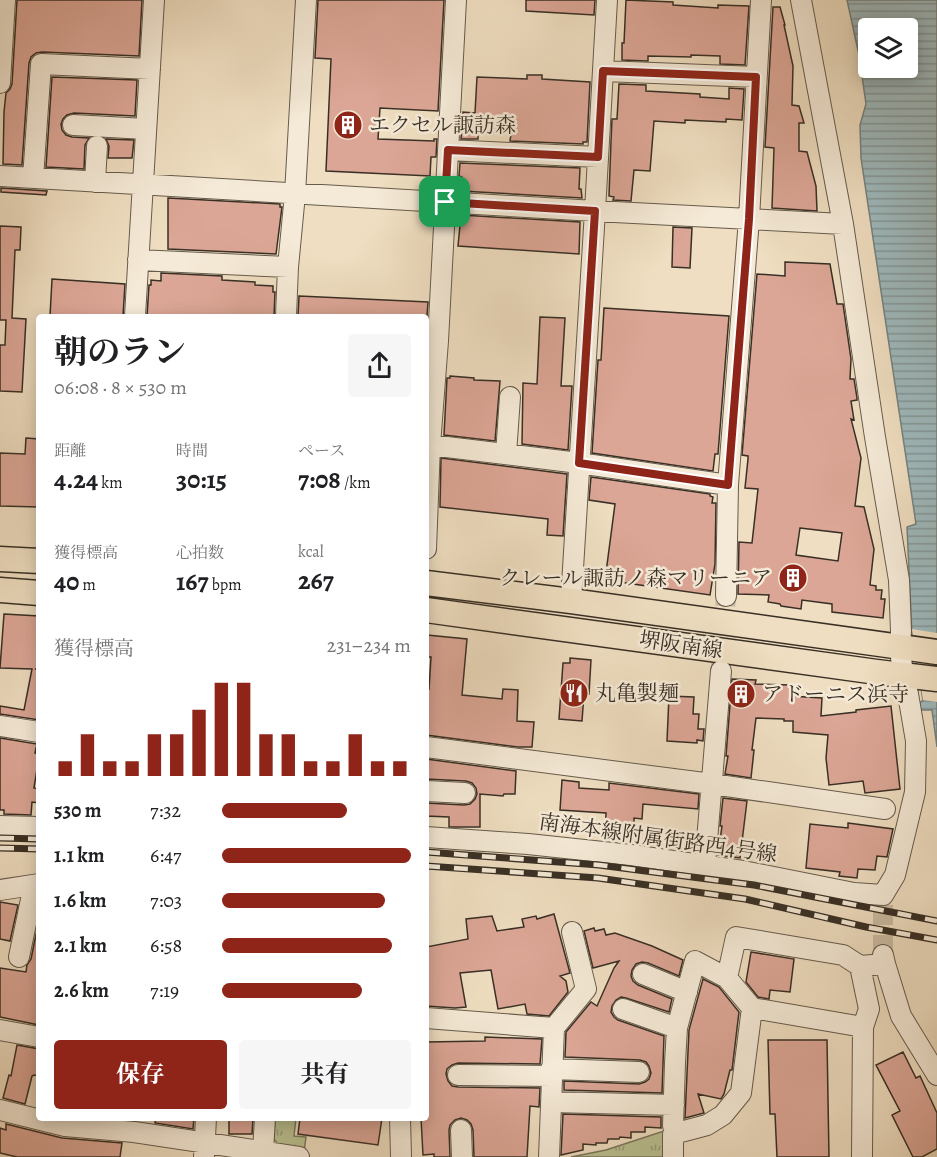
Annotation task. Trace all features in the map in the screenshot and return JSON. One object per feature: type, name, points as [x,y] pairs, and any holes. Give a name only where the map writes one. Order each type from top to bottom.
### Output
[{"type":"main road","points":[[0,559],[36,561]]},
{"type":"main road","name":"堺阪南線","points":[[429,583],[937,652]]},
{"type":"main road","points":[[0,590],[36,593]]},
{"type":"main road","name":"堺阪南線","points":[[429,610],[937,679]]},
{"type":"street","points":[[0,83],[5,0]]},
{"type":"street","points":[[135,314],[154,0]]},
{"type":"street","points":[[286,314],[306,0]]},
{"type":"street","points":[[429,471],[429,415],[438,340],[456,0]]},
{"type":"street","points":[[571,601],[607,0]]},
{"type":"street","points":[[726,596],[728,485],[749,219],[760,0]]},
{"type":"street","points":[[801,0],[843,224],[899,580],[901,631],[908,676]]},
{"type":"street","points":[[33,178],[41,64],[150,69]]},
{"type":"street","points":[[603,71],[756,77]]},
{"type":"street","points":[[73,124],[146,129]]},
{"type":"street","points":[[95,182],[97,146]]},
{"type":"street","points":[[448,150],[598,157]]},
{"type":"street","points":[[0,176],[843,224]]},
{"type":"street","points":[[138,260],[288,267]]},
{"type":"street","points":[[506,454],[510,397]]},
{"type":"street","points":[[430,445],[579,463],[728,485]]},
{"type":"street","points":[[705,866],[721,671]]},
{"type":"street","name":"南海本線附属街路西4号線","points":[[429,837],[528,844],[631,855],[883,895],[895,875],[915,792],[916,741],[908,676]]},
{"type":"street","points":[[0,726],[36,732]]},
{"type":"street","points":[[429,747],[885,809]]},
{"type":"street","points":[[429,791],[465,794]]},
{"type":"street","points":[[0,826],[36,827]]},
{"type":"street","points":[[0,890],[36,884],[19,957]]},
{"type":"street","points":[[549,1157],[554,1028],[585,989],[572,932]]},
{"type":"street","points":[[727,978],[736,937],[843,955],[860,966],[869,1009],[863,1027],[862,1157]]},
{"type":"street","points":[[860,966],[884,960],[901,1016],[937,1075]]},
{"type":"street","points":[[673,1126],[678,1028],[695,961],[727,978],[752,1008],[863,1027]]},
{"type":"street","points":[[643,974],[687,992]]},
{"type":"street","points":[[674,1157],[673,1134],[707,1125],[723,1115],[741,1093],[752,1008]]},
{"type":"street","points":[[623,1009],[678,1028]]},
{"type":"street","points":[[429,1018],[554,1028]]},
{"type":"street","points":[[1,1034],[36,1037]]},
{"type":"street","points":[[458,1075],[639,1072]]},
{"type":"street","points":[[551,1102],[674,1105]]},
{"type":"street","points":[[0,1110],[36,1119]]},
{"type":"street","points":[[44,1121],[64,1126],[134,1132],[204,1149],[263,1151],[299,1157]]},
{"type":"street","points":[[204,1149],[206,1121]]},
{"type":"street","points":[[263,1151],[265,1121]]},
{"type":"street","points":[[400,1121],[401,1157]]},
{"type":"street","points":[[461,1130],[462,1157]]},
{"type":"green space","points":[[275,1121],[296,1121],[294,1136],[306,1137],[304,1152],[280,1147],[274,1139]]},
{"type":"green space","points":[[667,1130],[667,1157],[571,1157],[606,1150]]},
{"type":"water","points":[[847,0],[937,0],[937,747],[932,710],[921,710],[919,704],[923,700],[912,635],[907,527],[916,524],[861,158],[860,125],[866,104],[862,78],[918,78],[918,18],[858,18],[858,50]]},
{"type":"pier","points":[[912,629],[937,633],[937,702],[923,700]]},
{"type":"building","points":[[17,0],[142,0],[139,56],[42,52],[31,57],[22,165],[3,164],[4,112],[6,93],[12,84]]},
{"type":"building","points":[[318,0],[444,0],[438,111],[380,108],[378,139],[434,141],[437,139],[436,157],[431,157],[430,176],[326,171],[331,59],[315,58]]},
{"type":"building","points":[[526,0],[595,0],[594,15],[526,11]]},
{"type":"building","points":[[626,0],[673,2],[673,5],[718,8],[718,5],[749,6],[745,65],[720,64],[720,56],[648,56],[648,61],[622,60]]},
{"type":"building","points":[[773,7],[780,7],[785,25],[793,66],[792,105],[799,106],[804,123],[799,123],[799,151],[807,152],[816,186],[817,211],[772,208],[774,148],[765,147]]},
{"type":"building","points":[[527,75],[542,75],[542,79],[590,82],[587,142],[583,144],[510,141],[511,134],[478,132],[478,139],[461,139],[463,112],[475,113],[477,77],[527,79]]},
{"type":"building","points":[[52,77],[137,80],[135,116],[74,113],[63,119],[62,130],[66,135],[89,138],[85,145],[84,169],[46,167]]},
{"type":"building","points":[[619,84],[646,85],[646,91],[700,94],[700,97],[729,99],[729,88],[744,89],[742,120],[726,119],[726,122],[685,120],[685,123],[654,121],[650,171],[634,170],[631,201],[613,200],[614,197],[609,196],[612,119],[617,119]]},
{"type":"building","points":[[106,139],[134,140],[132,158],[108,158],[109,146]]},
{"type":"building","points":[[460,163],[580,168],[579,189],[581,189],[582,198],[461,191]]},
{"type":"building","points":[[1,188],[47,191],[46,195],[1,192]]},
{"type":"building","points":[[168,198],[280,204],[282,207],[276,254],[168,249]]},
{"type":"building","points":[[461,215],[580,222],[579,254],[458,246]]},
{"type":"building","points":[[0,226],[21,227],[20,250],[15,250],[12,318],[26,319],[22,392],[0,391],[0,345],[5,345],[6,320],[0,320]]},
{"type":"building","points":[[673,227],[692,228],[690,268],[672,267]]},
{"type":"building","points":[[785,262],[830,264],[837,304],[843,304],[851,359],[850,379],[854,379],[857,398],[851,401],[854,420],[851,419],[861,458],[855,506],[864,507],[874,549],[870,585],[876,586],[876,590],[882,590],[881,599],[885,599],[883,618],[832,612],[832,604],[802,600],[801,609],[768,602],[769,595],[738,594],[739,542],[752,543],[758,489],[745,488],[748,456],[742,455],[757,274],[785,276]],"holes":[[[800,528],[842,533],[838,561],[796,555]]]},
{"type":"building","points":[[161,273],[222,276],[222,280],[255,282],[255,285],[273,286],[274,314],[147,314],[151,280],[161,281]]},
{"type":"building","points":[[52,279],[125,284],[123,314],[50,314]]},
{"type":"building","points":[[299,296],[428,302],[427,314],[298,314]]},
{"type":"building","points":[[604,308],[729,316],[718,454],[715,454],[713,471],[592,453]]},
{"type":"building","points":[[540,317],[565,318],[561,386],[572,386],[568,450],[522,444],[523,383],[537,384]]},
{"type":"building","points":[[450,376],[500,381],[495,441],[444,435],[447,378]]},
{"type":"building","points":[[26,438],[36,439],[36,507],[0,506],[0,453],[25,454]]},
{"type":"building","points":[[441,458],[567,474],[563,536],[547,535],[548,519],[440,507]]},
{"type":"building","points":[[591,477],[710,494],[713,497],[712,503],[716,503],[715,564],[710,595],[605,580],[615,504],[589,500]]},
{"type":"building","points":[[4,614],[36,616],[36,720],[0,714],[0,706],[24,710],[32,669],[0,668]]},
{"type":"building","points":[[429,635],[467,639],[462,695],[502,699],[503,689],[518,690],[517,721],[534,722],[532,747],[429,735],[431,657],[429,657]]},
{"type":"building","points":[[570,658],[591,660],[589,694],[584,694],[582,721],[559,719],[563,663],[570,663]]},
{"type":"building","points":[[732,679],[756,680],[755,684],[790,685],[790,696],[822,698],[821,716],[891,706],[900,789],[865,793],[863,781],[829,785],[826,758],[828,735],[793,732],[793,721],[784,721],[784,719],[756,718],[751,778],[725,774]]},
{"type":"building","points":[[669,696],[694,697],[693,714],[699,714],[698,729],[704,729],[703,741],[697,740],[697,743],[667,741]]},
{"type":"building","points":[[0,738],[36,744],[34,788],[36,788],[36,803],[32,802],[31,815],[4,814],[4,810],[0,810]]},
{"type":"building","points":[[429,759],[516,771],[515,794],[504,794],[503,796],[480,794],[480,827],[449,827],[449,817],[429,816],[429,803],[470,804],[477,794],[476,788],[472,783],[429,779]]},
{"type":"building","points":[[562,780],[579,782],[579,788],[609,790],[609,783],[699,794],[698,809],[643,804],[642,819],[634,818],[631,837],[605,836],[606,813],[560,810]]},
{"type":"building","points":[[723,798],[747,801],[740,858],[718,855]]},
{"type":"building","points":[[848,823],[893,829],[887,857],[877,856],[875,870],[858,869],[857,878],[839,876],[840,872],[806,868],[810,824],[848,828]]},
{"type":"building","points":[[0,902],[18,905],[10,941],[0,939]]},
{"type":"building","points":[[554,914],[570,973],[560,976],[566,981],[568,992],[549,1016],[527,1014],[525,1004],[498,1009],[491,970],[460,973],[466,1007],[429,1006],[429,946],[468,939],[466,919],[492,916],[497,931],[524,927],[522,919],[536,916],[537,919]]},
{"type":"building","points":[[594,928],[595,931],[604,929],[606,935],[615,933],[652,946],[683,960],[679,976],[642,962],[636,964],[632,970],[633,981],[638,985],[672,999],[669,1012],[621,997],[612,1006],[611,1012],[618,1020],[664,1036],[662,1093],[564,1090],[564,1081],[639,1084],[649,1079],[651,1073],[646,1062],[640,1060],[565,1057],[566,1032],[591,1002],[597,1006],[619,961],[593,968],[584,931]]},
{"type":"building","points":[[36,935],[36,1024],[0,1017],[0,968],[26,972]]},
{"type":"building","points":[[751,952],[794,959],[790,992],[770,990],[769,999],[758,997],[746,982]]},
{"type":"building","points":[[703,979],[719,987],[739,1012],[732,1070],[730,1070],[721,1099],[698,1094],[704,1113],[685,1118],[689,1030]]},
{"type":"building","points":[[485,1037],[542,1039],[540,1064],[458,1063],[447,1069],[446,1074],[452,1086],[458,1087],[540,1088],[539,1107],[530,1106],[527,1157],[474,1157],[471,1124],[461,1118],[450,1125],[450,1157],[434,1157],[434,1154],[423,1155],[421,1121],[429,1121],[429,1042],[485,1041]]},
{"type":"building","points":[[768,1040],[827,1040],[829,1157],[777,1157],[775,1114],[770,1114]]},
{"type":"building","points":[[17,1045],[36,1048],[36,1075],[32,1076],[25,1104],[3,1098],[9,1075],[11,1076]]},
{"type":"building","points":[[903,1052],[916,1078],[920,1076],[937,1113],[937,1149],[922,1157],[913,1157],[892,1115],[900,1111],[876,1065]]},
{"type":"building","points":[[563,1114],[661,1117],[661,1128],[645,1127],[645,1132],[631,1132],[631,1138],[608,1139],[607,1143],[596,1143],[596,1145],[583,1144],[583,1150],[561,1155]]},
{"type":"building","points":[[155,1121],[194,1121],[193,1129],[155,1123]]},
{"type":"building","points":[[229,1121],[253,1121],[252,1134],[229,1134]]},
{"type":"building","points":[[300,1121],[382,1121],[378,1145],[298,1134]]},
{"type":"building","points":[[6,1124],[62,1138],[122,1143],[120,1157],[17,1157],[0,1153],[0,1128],[6,1130]]},
{"type":"tunnel","points":[[721,666],[726,596]]},
{"type":"tunnel","points":[[883,895],[883,955]]},
{"type":"railway","points":[[0,838],[36,839]]},
{"type":"railway","points":[[0,848],[36,849]]},
{"type":"railway","points":[[429,852],[599,865],[754,885],[937,921]]},
{"type":"railway","points":[[429,866],[598,878],[745,899],[866,927],[937,940]]},
{"type":"place","name":"エクセル諏訪森","points":[[348,125]]},
{"type":"place","name":"クレール諏訪ノ森マリーニア","points":[[793,578]]},
{"type":"place","name":"丸亀製麺","points":[[574,693]]},
{"type":"place","name":"アドーニス浜寺","points":[[741,694]]},
{"type":"route","points":[[603,71],[756,77],[749,219],[728,485],[579,463],[595,211],[445,202],[448,150],[598,157],[603,71]]}]
